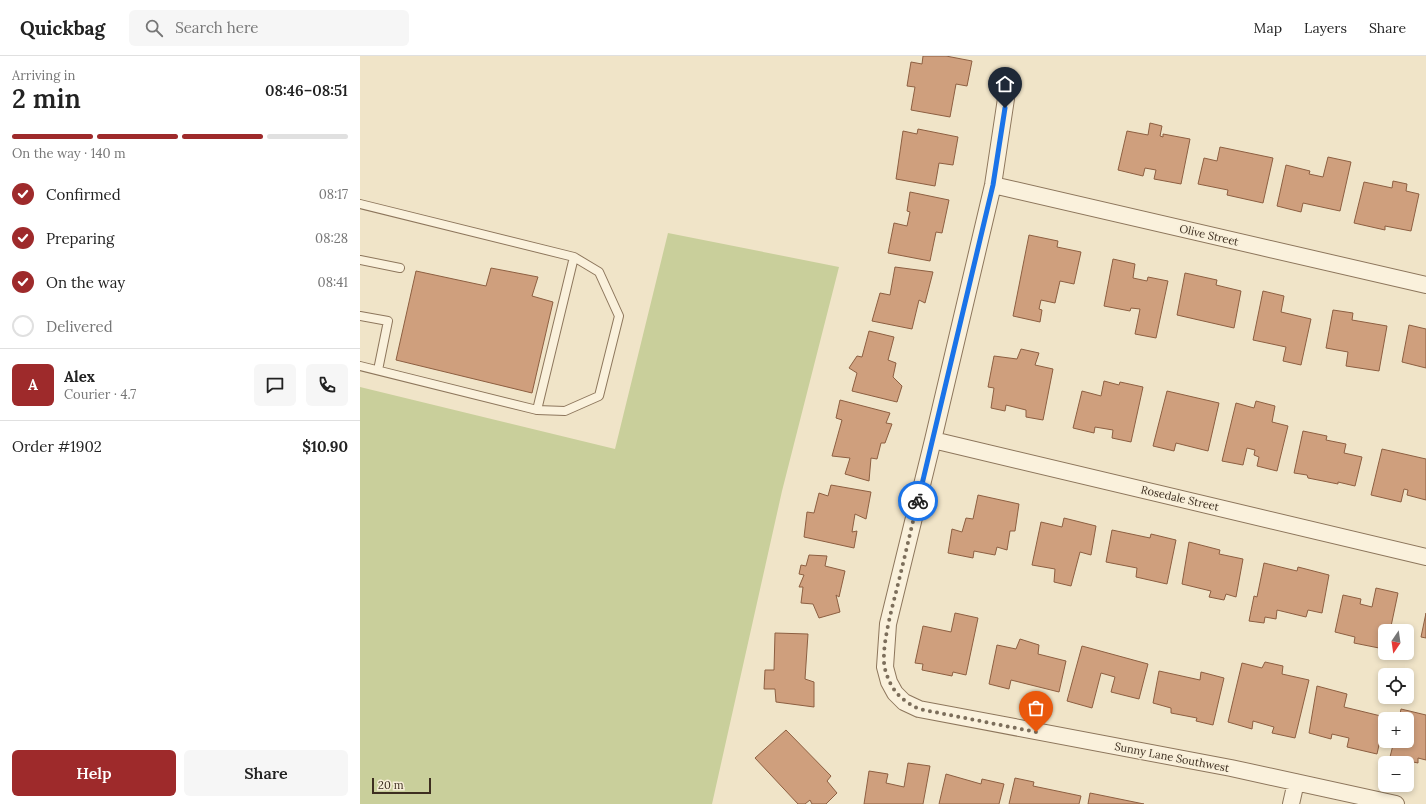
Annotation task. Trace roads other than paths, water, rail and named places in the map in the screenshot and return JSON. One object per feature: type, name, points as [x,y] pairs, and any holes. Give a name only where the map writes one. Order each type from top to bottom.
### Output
[{"type":"street","name":"Sunny Lane Southwest","points":[[1007,92],[993,185],[888,624],[884,667],[895,693],[904,702],[919,709],[1223,766],[1396,804]]},
{"type":"street","name":"Olive Street","points":[[993,185],[1426,285]]},
{"type":"street","name":"Rosedale Street","points":[[933,440],[1426,556]]},
{"type":"street","points":[[1291,804],[1296,782]]},
{"type":"lane","points":[[360,204],[574,257],[599,272],[619,316],[599,396],[565,410],[537,410],[360,366]]},
{"type":"lane","points":[[537,410],[574,257]]},
{"type":"lane","points":[[360,260],[400,268]]},
{"type":"lane","points":[[360,316],[388,321],[378,370]]}]
